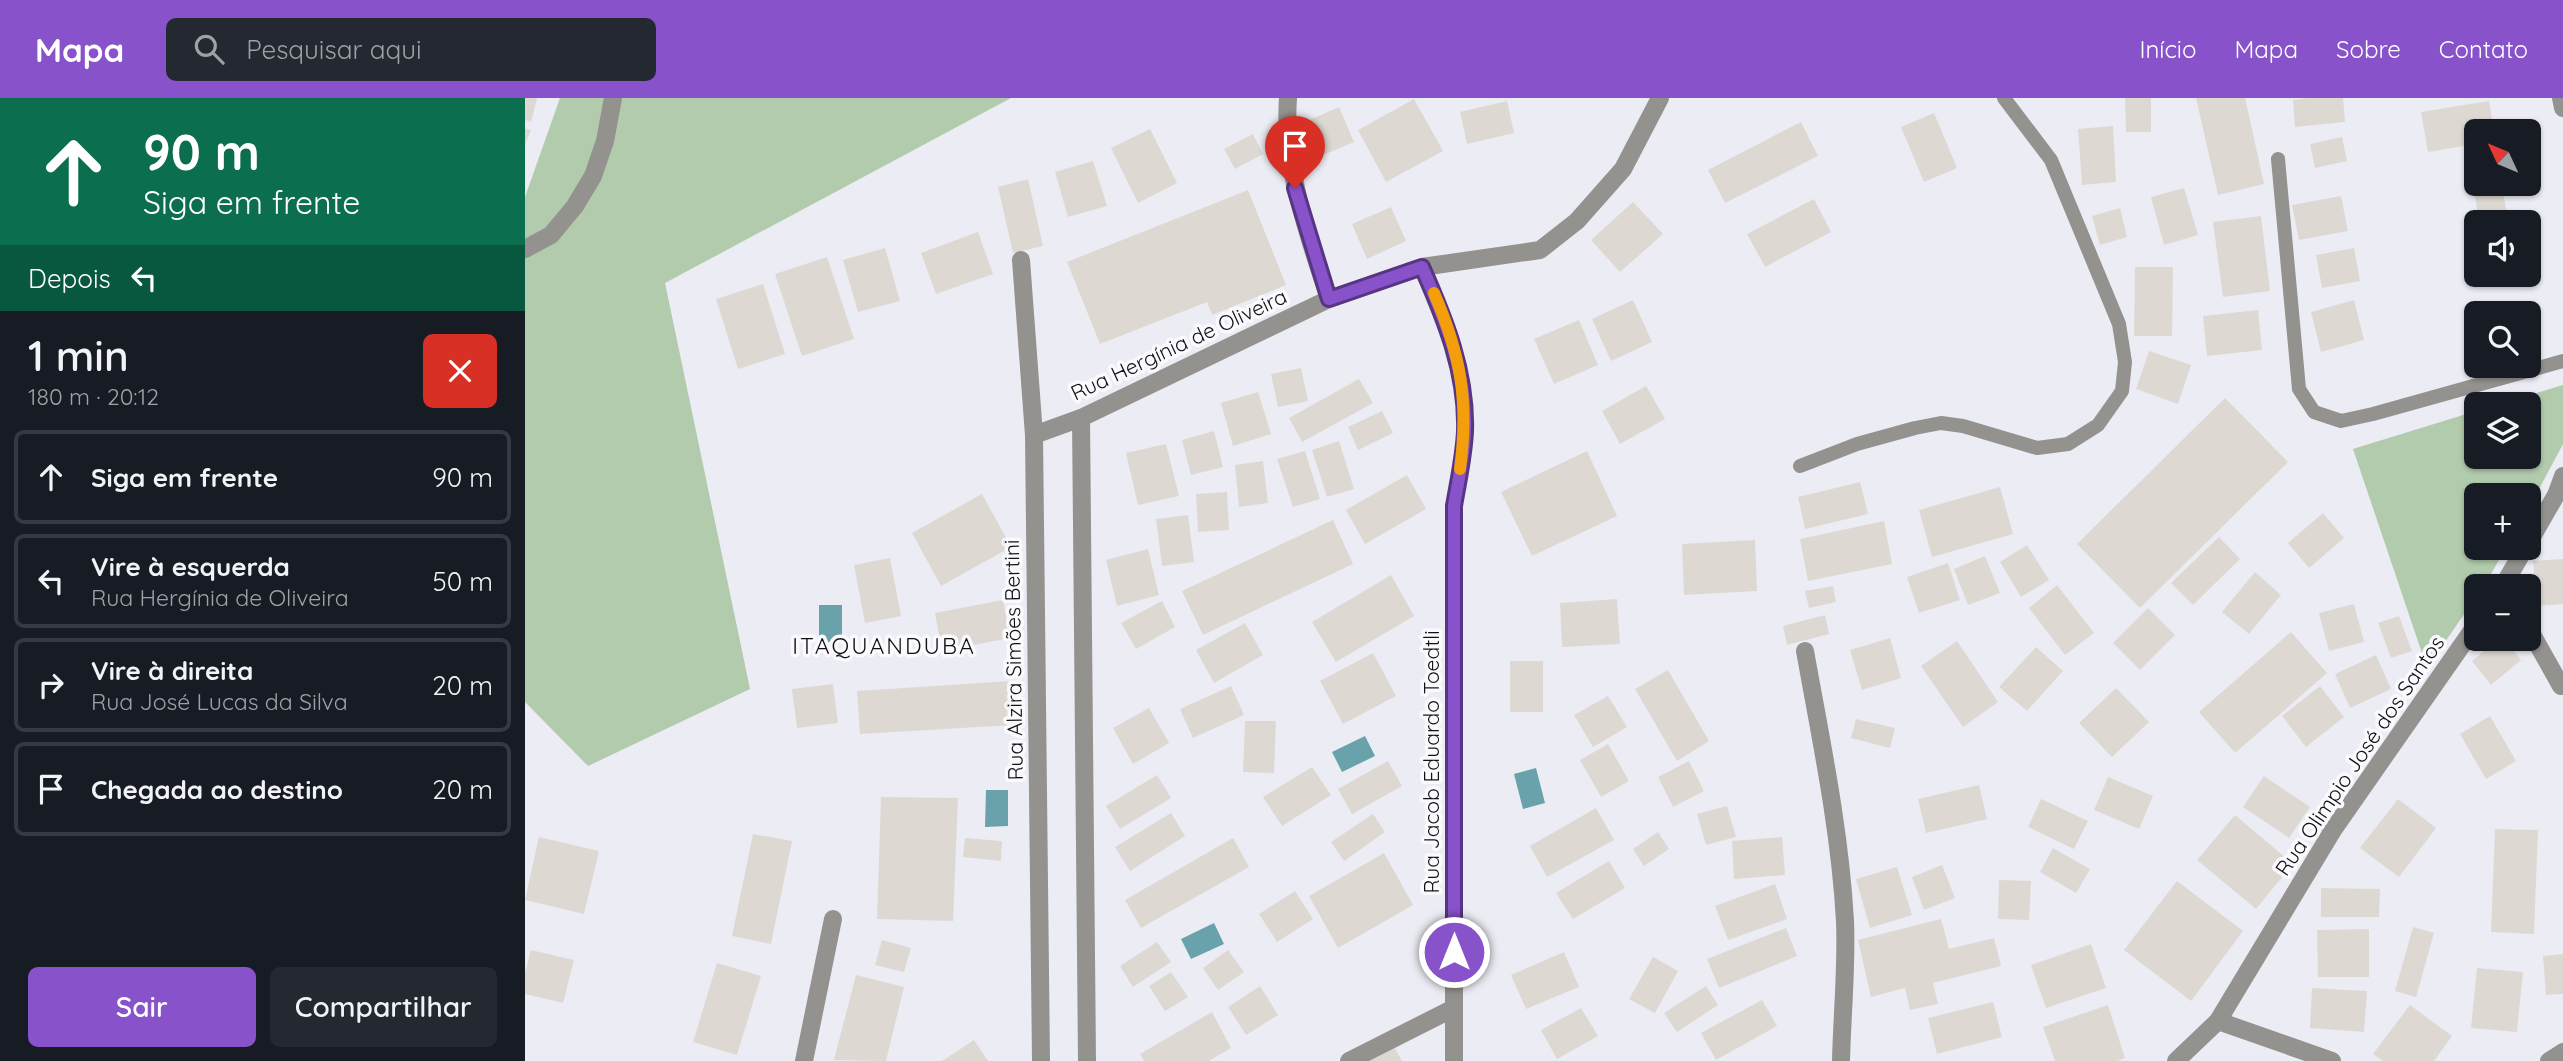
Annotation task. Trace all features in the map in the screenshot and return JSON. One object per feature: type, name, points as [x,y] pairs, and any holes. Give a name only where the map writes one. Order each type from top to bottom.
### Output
[{"type":"street","points":[[525,249],[551,235],[575,206],[597,164],[605,141],[613,98]]},
{"type":"street","points":[[1288,98],[1286,124],[1295,188],[1329,299]]},
{"type":"street","points":[[1642,98],[1648,118]]},
{"type":"street","name":"Rua Hergínia de Oliveira","points":[[1034,435],[1081,418],[1329,299],[1422,267],[1540,250],[1577,221],[1623,169],[1660,98]]},
{"type":"street","points":[[2561,98],[2563,108]]},
{"type":"street","name":"Rua Alzira Simões Bertini","points":[[1021,260],[1034,435],[1041,1061]]},
{"type":"street","points":[[1081,418],[1087,1061]]},
{"type":"street","points":[[2541,521],[2563,476]]},
{"type":"street","name":"Rua Jacob Eduardo Toedtli","points":[[1454,506],[1454,1061]]},
{"type":"street","name":"Rua Olimpio José dos Santos","points":[[2176,1061],[2218,1021],[2333,830],[2464,642]]},
{"type":"street","points":[[2541,650],[2561,686]]},
{"type":"street","points":[[1805,651],[1842,876],[1845,925],[1841,1061]]},
{"type":"street","points":[[804,1061],[832,919]]},
{"type":"street","points":[[1349,1061],[1454,1008]]},
{"type":"street","points":[[2218,1021],[2332,1061]]},
{"type":"street","points":[[2549,1061],[2563,1052]]},
{"type":"lane","points":[[1800,466],[1857,444],[1941,423],[1963,426],[2037,449],[2068,444],[2098,425],[2122,391],[2125,362],[2119,324],[2051,160],[2004,98]]},
{"type":"lane","points":[[2278,159],[2299,389],[2314,412],[2341,421],[2563,360]]},
{"type":"lane","points":[[1422,267],[1443,313],[1454,347],[1464,394],[1465,433],[1454,506]]},
{"type":"green space","points":[[560,98],[1011,98],[665,283],[750,689],[588,766],[525,702],[525,197]]},
{"type":"green space","points":[[2563,385],[2563,444],[2541,485],[2541,483],[2464,483],[2464,560],[2499,560],[2491,574],[2464,574],[2464,614],[2427,668],[2353,449],[2464,415],[2464,469],[2541,469],[2540,392]]},
{"type":"water","points":[[819,605],[842,605],[842,642],[819,642]]},
{"type":"water","points":[[1365,736],[1375,756],[1342,772],[1332,752]]},
{"type":"water","points":[[1536,768],[1545,803],[1523,809],[1514,774]]},
{"type":"water","points":[[986,790],[1008,790],[1008,826],[985,827]]},
{"type":"water","points":[[1214,923],[1224,944],[1191,959],[1181,939]]},
{"type":"building","points":[[525,98],[537,98],[531,122],[525,120]]},
{"type":"building","points":[[2125,98],[2151,98],[2151,132],[2126,132]]},
{"type":"building","points":[[2196,98],[2245,98],[2264,184],[2218,195]]},
{"type":"building","points":[[2343,98],[2345,122],[2295,127],[2293,100]]},
{"type":"building","points":[[1414,99],[1443,151],[1386,182],[1358,130]]},
{"type":"building","points":[[1507,101],[1514,133],[1467,144],[1460,112]]},
{"type":"building","points":[[2489,101],[2492,119],[2464,119],[2464,146],[2428,152],[2421,112]]},
{"type":"building","points":[[1339,107],[1354,142],[1321,156],[1305,122]]},
{"type":"building","points":[[1934,113],[1957,168],[1924,182],[1901,127]]},
{"type":"building","points":[[1801,122],[1818,156],[1725,203],[1708,170]]},
{"type":"building","points":[[2113,126],[2116,182],[2082,185],[2078,129]]},
{"type":"building","points":[[525,128],[531,130],[525,145]]},
{"type":"building","points":[[1150,129],[1177,183],[1138,203],[1111,148]]},
{"type":"building","points":[[1253,134],[1263,154],[1235,169],[1224,149]]},
{"type":"building","points":[[2342,137],[2347,161],[2315,168],[2310,144]]},
{"type":"building","points":[[1093,161],[1107,206],[1068,217],[1055,172]]},
{"type":"building","points":[[1028,179],[1043,246],[1013,253],[998,187]]},
{"type":"building","points":[[2184,188],[2198,235],[2164,245],[2151,197]]},
{"type":"building","points":[[1248,190],[1286,285],[1212,315],[1207,302],[1100,344],[1067,262]]},
{"type":"building","points":[[2341,196],[2348,231],[2299,240],[2292,205]]},
{"type":"building","points":[[2475,196],[2504,196],[2506,210],[2477,210]]},
{"type":"building","points":[[1814,199],[1831,232],[1765,267],[1747,234]]},
{"type":"building","points":[[1633,202],[1663,234],[1620,272],[1591,240]]},
{"type":"building","points":[[1391,207],[1406,241],[1367,259],[1352,224]]},
{"type":"building","points":[[2120,208],[2127,237],[2100,245],[2092,216]]},
{"type":"building","points":[[2261,216],[2270,291],[2223,297],[2213,222]]},
{"type":"building","points":[[978,232],[993,274],[936,294],[921,253]]},
{"type":"building","points":[[885,248],[900,301],[858,312],[843,260]]},
{"type":"building","points":[[2354,248],[2360,281],[2322,288],[2316,255]]},
{"type":"building","points":[[827,257],[854,339],[802,356],[775,274]]},
{"type":"building","points":[[2135,267],[2173,267],[2172,336],[2134,336]]},
{"type":"building","points":[[763,284],[785,354],[738,369],[716,299]]},
{"type":"building","points":[[1633,300],[1652,342],[1611,361],[1592,319]]},
{"type":"building","points":[[2354,300],[2364,340],[2321,352],[2311,312]]},
{"type":"building","points":[[2258,310],[2262,350],[2207,356],[2203,316]]},
{"type":"building","points":[[1579,320],[1598,365],[1554,384],[1534,339]]},
{"type":"building","points":[[2149,351],[2191,365],[2178,404],[2136,389]]},
{"type":"building","points":[[1301,368],[1308,401],[1278,407],[1271,374]]},
{"type":"building","points":[[1359,379],[1373,403],[1302,442],[1289,418]]},
{"type":"building","points":[[1646,386],[1665,419],[1620,444],[1602,411]]},
{"type":"building","points":[[1258,392],[1271,434],[1233,446],[1221,403]]},
{"type":"building","points":[[2225,398],[2288,462],[2140,608],[2077,544]]},
{"type":"building","points":[[1382,411],[1393,433],[1358,450],[1348,427]]},
{"type":"building","points":[[1214,431],[1223,467],[1191,475],[1182,440]]},
{"type":"building","points":[[1339,441],[1354,489],[1327,497],[1312,450]]},
{"type":"building","points":[[1166,444],[1179,496],[1138,505],[1126,453]]},
{"type":"building","points":[[1305,451],[1320,499],[1293,507],[1277,459]]},
{"type":"building","points":[[1587,451],[1617,516],[1532,556],[1501,492]]},
{"type":"building","points":[[1263,461],[1268,503],[1239,507],[1235,465]]},
{"type":"building","points":[[1407,475],[1426,509],[1365,544],[1346,510]]},
{"type":"building","points":[[1860,482],[1868,514],[1805,529],[1798,497]]},
{"type":"building","points":[[2000,487],[2013,534],[1932,557],[1919,510]]},
{"type":"building","points":[[1227,492],[1229,530],[1198,532],[1196,494]]},
{"type":"building","points":[[982,494],[1011,547],[941,586],[912,533]]},
{"type":"building","points":[[2323,513],[2344,538],[2309,568],[2288,543]]},
{"type":"building","points":[[1188,515],[1194,562],[1162,566],[1156,519]]},
{"type":"building","points":[[1333,520],[1353,564],[1203,635],[1182,591]]},
{"type":"building","points":[[1884,521],[1892,564],[1808,581],[1800,539]]},
{"type":"building","points":[[2219,537],[2240,559],[2193,605],[2171,583]]},
{"type":"building","points":[[1755,540],[1757,591],[1684,595],[1682,544]]},
{"type":"building","points":[[2027,545],[2049,580],[2021,597],[2000,562]]},
{"type":"building","points":[[1148,549],[1159,595],[1117,606],[1106,560]]},
{"type":"building","points":[[1985,556],[2000,593],[1968,605],[1954,569]]},
{"type":"building","points":[[890,558],[901,616],[865,623],[854,565]]},
{"type":"building","points":[[2563,559],[2563,604],[2541,606],[2541,574],[2534,574],[2533,561]]},
{"type":"building","points":[[1948,563],[1960,600],[1919,613],[1907,577]]},
{"type":"building","points":[[2255,572],[2281,595],[2249,634],[2222,612]]},
{"type":"building","points":[[1391,575],[1414,616],[1336,662],[1312,622]]},
{"type":"building","points":[[2057,585],[2094,633],[2065,655],[2029,608]]},
{"type":"building","points":[[1833,586],[1836,602],[1809,608],[1805,591]]},
{"type":"building","points":[[1617,599],[1620,644],[1562,647],[1560,603]]},
{"type":"building","points":[[1003,600],[1010,638],[942,651],[935,613]]},
{"type":"building","points":[[1162,601],[1175,627],[1136,649],[1121,623]]},
{"type":"building","points":[[2354,604],[2364,642],[2329,651],[2319,613]]},
{"type":"building","points":[[2148,608],[2175,635],[2140,670],[2113,643]]},
{"type":"building","points":[[1825,615],[1829,634],[1787,645],[1783,626]]},
{"type":"building","points":[[2399,616],[2412,651],[2391,658],[2378,623]]},
{"type":"building","points":[[1245,623],[1263,655],[1214,683],[1196,650]]},
{"type":"building","points":[[2291,632],[2327,673],[2235,753],[2199,712]]},
{"type":"building","points":[[1890,638],[1901,678],[1862,690],[1850,650]]},
{"type":"building","points":[[1957,641],[1998,702],[1963,727],[1921,666]]},
{"type":"building","points":[[2036,647],[2063,671],[2027,711],[1999,687]]},
{"type":"building","points":[[2484,651],[2514,651],[2521,660],[2491,685],[2472,661]]},
{"type":"building","points":[[1373,653],[1396,696],[1343,724],[1320,681]]},
{"type":"building","points":[[2376,655],[2391,689],[2350,708],[2335,674]]},
{"type":"building","points":[[1510,661],[1543,661],[1543,712],[1510,712]]},
{"type":"building","points":[[1668,670],[1709,741],[1677,761],[1635,689]]},
{"type":"building","points":[[1011,681],[1013,725],[860,734],[857,691]]},
{"type":"building","points":[[833,684],[838,723],[797,728],[792,689]]},
{"type":"building","points":[[1231,686],[1244,715],[1193,738],[1180,709]]},
{"type":"building","points":[[2320,686],[2344,717],[2306,747],[2282,716]]},
{"type":"building","points":[[2116,688],[2149,722],[2112,757],[2079,723]]},
{"type":"building","points":[[1608,696],[1627,727],[1593,747],[1574,715]]},
{"type":"building","points":[[1149,708],[1169,743],[1133,764],[1113,728]]},
{"type":"building","points":[[2490,716],[2516,761],[2486,779],[2460,734]]},
{"type":"building","points":[[1856,719],[1895,728],[1890,748],[1851,738]]},
{"type":"building","points":[[1245,721],[1276,721],[1274,773],[1243,772]]},
{"type":"building","points":[[1608,744],[1629,781],[1601,797],[1580,760]]},
{"type":"building","points":[[1388,761],[1402,786],[1352,814],[1338,789]]},
{"type":"building","points":[[1689,761],[1704,791],[1673,807],[1658,777]]},
{"type":"building","points":[[1312,767],[1331,795],[1282,826],[1263,797]]},
{"type":"building","points":[[1157,775],[1171,798],[1120,829],[1106,806]]},
{"type":"building","points":[[2264,776],[2310,807],[2289,838],[2243,807]]},
{"type":"building","points":[[2108,777],[2153,796],[2139,829],[2094,810]]},
{"type":"building","points":[[1979,785],[1987,819],[1926,833],[1918,799]]},
{"type":"building","points":[[881,797],[958,798],[953,921],[877,919]]},
{"type":"building","points":[[2041,799],[2088,821],[2074,849],[2028,827]]},
{"type":"building","points":[[2398,799],[2436,828],[2399,877],[2360,848]]},
{"type":"building","points":[[1727,806],[1736,837],[1706,845],[1697,814]]},
{"type":"building","points":[[1596,808],[1614,840],[1547,877],[1530,846]]},
{"type":"building","points":[[1171,813],[1185,836],[1130,871],[1115,847]]},
{"type":"building","points":[[1373,814],[1385,832],[1344,861],[1331,842]]},
{"type":"building","points":[[2235,815],[2293,864],[2256,909],[2197,860]]},
{"type":"building","points":[[2495,829],[2538,830],[2534,934],[2491,932]]},
{"type":"building","points":[[1658,832],[1669,849],[1644,866],[1633,849]]},
{"type":"building","points":[[753,834],[792,841],[771,944],[732,936]]},
{"type":"building","points":[[539,837],[599,851],[584,914],[525,900]]},
{"type":"building","points":[[1782,837],[1785,875],[1734,879],[1732,841]]},
{"type":"building","points":[[965,838],[1002,841],[1001,861],[963,857]]},
{"type":"building","points":[[1233,838],[1249,867],[1141,928],[1125,900]]},
{"type":"building","points":[[2053,848],[2090,869],[2076,893],[2040,872]]},
{"type":"building","points":[[1384,853],[1413,905],[1338,948],[1309,896]]},
{"type":"building","points":[[1609,861],[1625,888],[1573,919],[1556,893]]},
{"type":"building","points":[[1942,865],[1955,898],[1924,910],[1912,877]]},
{"type":"building","points":[[1897,867],[1912,915],[1870,928],[1856,879]]},
{"type":"building","points":[[1999,880],[2031,881],[2029,920],[1998,919]]},
{"type":"building","points":[[2177,881],[2243,931],[2191,1001],[2124,950]]},
{"type":"building","points":[[1775,884],[1787,919],[1728,940],[1715,906]]},
{"type":"building","points":[[2321,888],[2380,889],[2379,917],[2321,917]]},
{"type":"building","points":[[1295,891],[1313,919],[1277,942],[1259,914]]},
{"type":"building","points":[[1941,919],[1949,949],[1994,938],[2001,966],[1933,983],[1938,1004],[1910,1010],[1905,988],[1871,997],[1858,940]]},
{"type":"building","points":[[2413,927],[2434,933],[2416,997],[2395,991]]},
{"type":"building","points":[[1786,928],[1797,956],[1719,988],[1707,959]]},
{"type":"building","points":[[2369,929],[2369,977],[2318,977],[2317,930]]},
{"type":"building","points":[[882,940],[911,948],[904,972],[875,965]]},
{"type":"building","points":[[1157,942],[1171,962],[1133,987],[1120,966]]},
{"type":"building","points":[[2091,944],[2106,988],[2046,1008],[2031,965]]},
{"type":"building","points":[[531,950],[574,960],[563,1003],[525,994],[525,973]]},
{"type":"building","points":[[1228,950],[1244,972],[1218,990],[1203,968]]},
{"type":"building","points":[[1564,952],[1579,987],[1526,1009],[1511,975]]},
{"type":"building","points":[[2563,954],[2563,994],[2546,995],[2543,956]]},
{"type":"building","points":[[1653,957],[1678,971],[1655,1013],[1629,999]]},
{"type":"building","points":[[717,963],[761,976],[737,1055],[693,1042]]},
{"type":"building","points":[[2477,968],[2523,972],[2517,1032],[2471,1028]]},
{"type":"building","points":[[1171,972],[1188,997],[1165,1011],[1149,986]]},
{"type":"building","points":[[856,975],[904,987],[886,1061],[834,1060]]},
{"type":"building","points":[[1260,986],[1278,1015],[1246,1035],[1228,1007]]},
{"type":"building","points":[[1706,986],[1718,1005],[1677,1032],[1664,1013]]},
{"type":"building","points":[[2312,988],[2367,991],[2364,1032],[2310,1028]]},
{"type":"building","points":[[1762,1000],[1777,1026],[1716,1060],[1701,1033]]},
{"type":"building","points":[[1993,1002],[2002,1037],[1937,1054],[1928,1018]]},
{"type":"building","points":[[2108,1005],[2125,1058],[2117,1061],[2055,1061],[2043,1027]]},
{"type":"building","points":[[2410,1005],[2452,1036],[2434,1061],[2383,1061],[2373,1054]]},
{"type":"building","points":[[1581,1008],[1598,1036],[1557,1059],[1541,1030]]},
{"type":"building","points":[[1212,1012],[1231,1048],[1209,1061],[1144,1061],[1140,1054]]},
{"type":"building","points":[[974,1040],[988,1061],[942,1061]]},
{"type":"building","points":[[1393,1045],[1402,1061],[1365,1061]]},
{"type":"slow traffic","points":[[1434,293],[1454,347],[1464,394],[1465,433],[1460,469]]},
{"type":"district","name":"ITAQUANDUBA","points":[[884,646]]},
{"type":"route","points":[[1295,188],[1329,299],[1422,267],[1443,313],[1454,347],[1464,394],[1465,433],[1454,506],[1454,952]]}]
